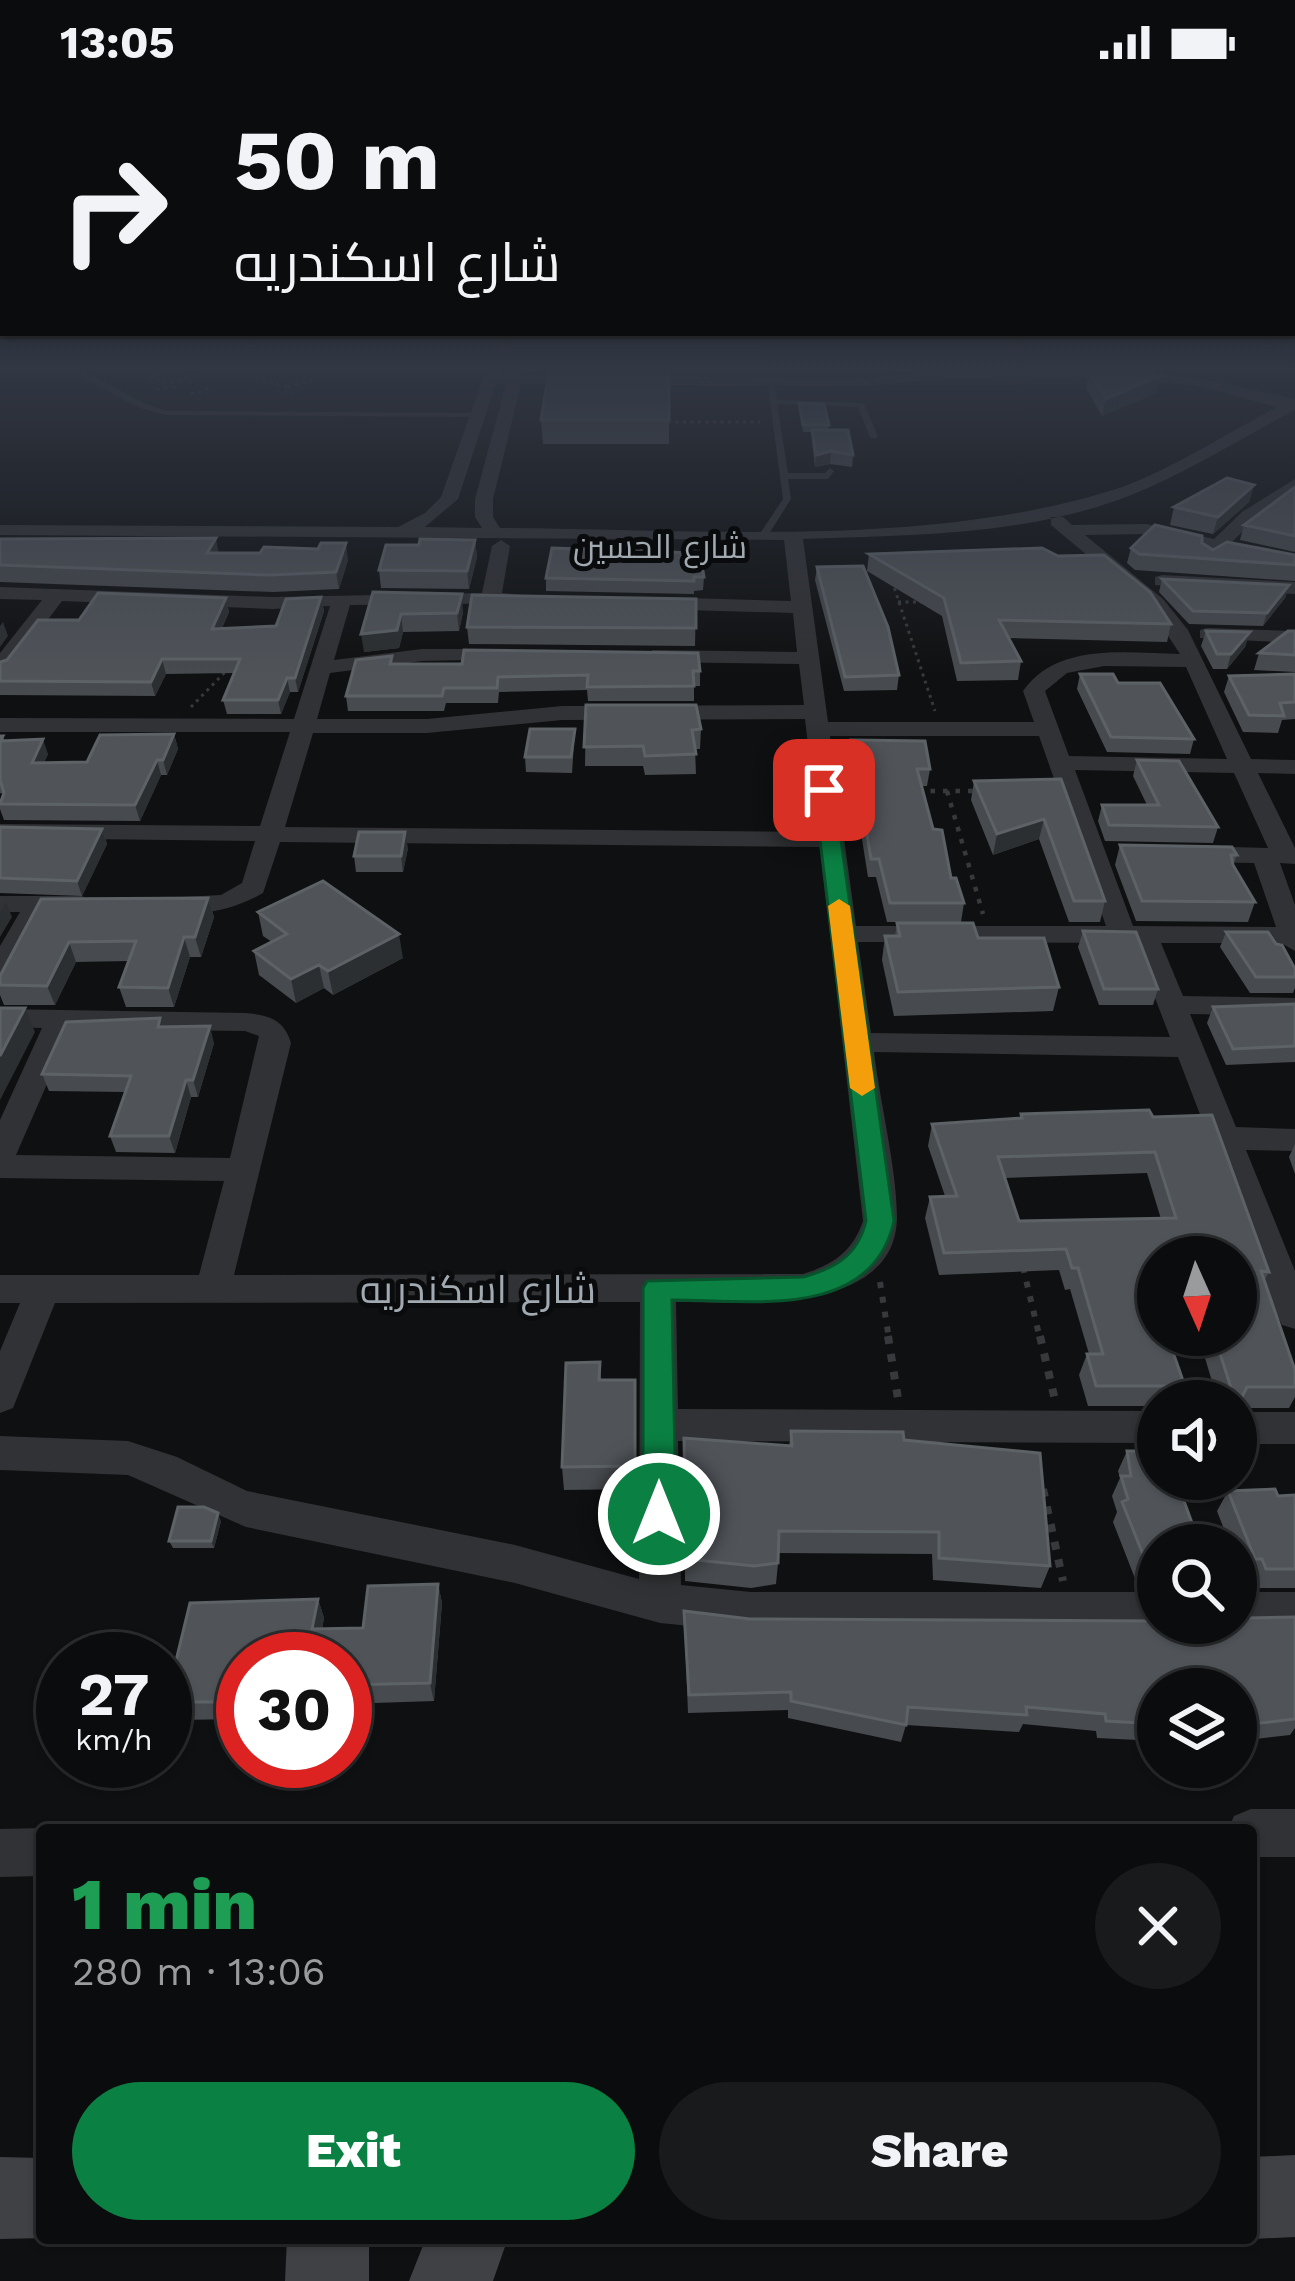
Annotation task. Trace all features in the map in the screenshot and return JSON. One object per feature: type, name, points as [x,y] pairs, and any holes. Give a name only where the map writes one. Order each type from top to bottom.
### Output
[{"type":"street","points":[[400,533],[431,517],[449,499],[459,473]]},
{"type":"street","points":[[491,473],[484,517],[498,540],[491,599]]},
{"type":"street","name":"شارع الحسين","points":[[0,542],[784,539],[880,543],[1065,526],[1116,507],[1179,473]]},
{"type":"street","name":"شارع الحسين","points":[[0,530],[400,533],[498,540],[784,539],[1019,519],[1162,482]]},
{"type":"street","points":[[1190,581],[1216,544],[1246,528],[1295,484]]},
{"type":"street","points":[[1272,500],[1295,504]]},
{"type":"street","points":[[1065,526],[1147,529],[1295,562]]},
{"type":"street","points":[[843,934],[1293,939],[1281,856],[1205,673],[1181,634],[1130,580],[1065,526]]},
{"type":"street","points":[[784,539],[800,607],[880,1221],[874,1244]]},
{"type":"street","points":[[1130,580],[1295,588]]},
{"type":"street","points":[[0,593],[237,603],[535,599]]},
{"type":"street","points":[[0,667],[54,598]]},
{"type":"street","points":[[144,904],[208,904],[243,897],[254,887],[342,599]]},
{"type":"street","points":[[621,601],[800,607]]},
{"type":"street","points":[[1181,634],[1295,637]]},
{"type":"street","points":[[321,668],[422,655],[536,655]]},
{"type":"street","points":[[626,656],[807,658]]},
{"type":"street","points":[[1205,673],[1079,662],[1047,673],[1034,691],[1133,934],[1190,1048],[1295,1315]]},
{"type":"street","points":[[0,724],[428,726],[562,713],[1047,729]]},
{"type":"street","points":[[1060,763],[1295,767]]},
{"type":"street","points":[[0,831],[830,840]]},
{"type":"street","points":[[1178,854],[1281,856]]},
{"type":"street","points":[[0,904],[101,904]]},
{"type":"street","points":[[0,970],[38,904]]},
{"type":"street","points":[[1172,1005],[1295,1007]]},
{"type":"street","points":[[0,1018],[245,1022],[262,1024],[273,1032],[276,1043],[213,1290]]},
{"type":"street","points":[[0,1155],[61,1019]]},
{"type":"street","points":[[856,1042],[1190,1048]]},
{"type":"street","points":[[1225,1138],[1295,1140]]},
{"type":"street","points":[[0,1166],[244,1170]]},
{"type":"street","name":"شارع اسكندريه","points":[[0,1288],[803,1288],[834,1280],[859,1264],[874,1244]]},
{"type":"street","points":[[658,1288],[660,1603]]},
{"type":"street","points":[[0,1397],[42,1291]]},
{"type":"street","points":[[659,1425],[1137,1427]]},
{"type":"street","points":[[1257,1428],[1295,1428]]},
{"type":"street","points":[[0,1453],[128,1458],[163,1469],[201,1492],[245,1509],[515,1564],[594,1589],[660,1603],[751,1612],[1137,1612]]},
{"type":"street","points":[[1257,1612],[1295,1612]]},
{"type":"street","points":[[1257,1833],[1295,1833]]},
{"type":"street","points":[[0,1853],[36,1852]]},
{"type":"street","points":[[1257,2198],[1295,2196]]},
{"type":"street","points":[[0,2198],[36,2199]]},
{"type":"street","points":[[328,2244],[328,2281]]},
{"type":"street","points":[[451,2281],[464,2244]]},
{"type":"lane","points":[[783,473],[784,539]]},
{"type":"lane","points":[[784,476],[829,473]]},
{"type":"path","points":[[880,543],[941,729]]},
{"type":"path","points":[[898,602],[939,602]]},
{"type":"path","points":[[182,725],[198,696],[230,668],[230,652],[222,639],[237,603]]},
{"type":"path","points":[[906,791],[988,791]]},
{"type":"path","points":[[947,791],[989,934]]},
{"type":"path","points":[[874,1244],[902,1426]]},
{"type":"path","points":[[1019,1248],[1070,1612]]},
{"type":"building","points":[[1227,478],[1254,485],[1218,517],[1174,507]]},
{"type":"building","points":[[1295,487],[1295,536],[1244,525]]},
{"type":"building","points":[[1155,525],[1202,536],[1202,543],[1213,550],[1227,542],[1295,555],[1295,565],[1139,554],[1131,548]]},
{"type":"building","points":[[216,538],[207,553],[260,553],[264,547],[318,549],[321,543],[346,543],[336,572],[270,575],[0,565],[0,539]]},
{"type":"building","points":[[420,539],[475,540],[467,571],[379,570],[386,545],[419,545]]},
{"type":"building","points":[[552,548],[646,551],[646,561],[673,552],[700,554],[704,577],[694,577],[694,581],[546,578]]},
{"type":"building","points":[[1042,548],[1058,556],[1104,555],[1150,592],[1171,624],[999,620],[1021,661],[961,663],[944,598],[869,554]]},
{"type":"building","points":[[863,566],[888,627],[899,675],[845,677],[817,567]]},
{"type":"building","points":[[1162,579],[1289,585],[1267,613],[1193,611]]},
{"type":"building","points":[[373,592],[462,594],[457,613],[401,614],[397,630],[361,634]]},
{"type":"building","points":[[98,593],[226,598],[212,629],[276,626],[286,599],[321,597],[295,678],[287,678],[278,700],[223,700],[240,659],[162,659],[151,682],[0,681],[0,662],[7,660],[38,620],[79,620]]},
{"type":"building","points":[[472,595],[696,599],[696,628],[467,627]]},
{"type":"building","points":[[1206,631],[1250,632],[1231,654],[1217,654]]},
{"type":"building","points":[[1288,631],[1295,631],[1295,655],[1259,653]]},
{"type":"building","points":[[464,650],[698,653],[700,671],[693,671],[694,686],[587,687],[588,675],[498,677],[497,688],[444,688],[442,696],[346,696],[356,660],[392,656],[390,664],[462,664]]},
{"type":"building","points":[[1080,674],[1113,674],[1118,683],[1160,683],[1194,739],[1111,737]]},
{"type":"building","points":[[1295,674],[1295,702],[1280,703],[1284,716],[1249,715],[1229,676]]},
{"type":"building","points":[[586,705],[696,705],[701,729],[692,730],[696,754],[645,756],[643,746],[584,747]]},
{"type":"building","points":[[530,729],[575,729],[571,757],[525,757]]},
{"type":"building","points":[[174,734],[135,805],[0,804],[4,793],[0,741],[43,739],[32,763],[87,762],[100,735]]},
{"type":"building","points":[[851,740],[925,741],[930,769],[917,769],[933,829],[942,830],[951,878],[956,878],[964,903],[890,903],[879,859],[871,859]]},
{"type":"building","points":[[1137,760],[1179,761],[1218,827],[1109,825],[1102,805],[1159,805]]},
{"type":"building","points":[[1061,779],[1105,901],[1074,901],[1044,819],[997,834],[974,781]]},
{"type":"building","points":[[0,827],[102,829],[77,881],[0,878]]},
{"type":"building","points":[[359,832],[405,832],[401,856],[354,856]]},
{"type":"building","points":[[1120,845],[1232,847],[1237,855],[1231,855],[1233,865],[1255,902],[1142,901]]},
{"type":"building","points":[[323,881],[399,934],[328,971],[319,965],[291,979],[254,951],[287,934],[258,912]]},
{"type":"building","points":[[208,898],[195,937],[184,937],[168,988],[119,987],[136,941],[69,942],[47,986],[0,985],[0,976],[41,899]]},
{"type":"building","points":[[897,923],[973,923],[978,938],[1044,938],[1059,987],[898,992],[885,936],[900,936]]},
{"type":"building","points":[[1083,931],[1136,932],[1158,989],[1104,989]]},
{"type":"building","points":[[1226,932],[1268,932],[1282,945],[1295,977],[1256,977]]},
{"type":"building","points":[[1295,1004],[1295,1046],[1233,1049],[1213,1007]]},
{"type":"building","points":[[0,1008],[25,1008],[0,1056]]},
{"type":"building","points":[[160,1018],[158,1027],[210,1026],[193,1080],[186,1080],[169,1136],[110,1136],[131,1076],[42,1074],[66,1022]]},
{"type":"building","points":[[1149,1110],[1153,1117],[1212,1115],[1256,1236],[1137,1236],[1137,1356],[1174,1356],[1183,1380],[1096,1386],[1087,1354],[1103,1354],[1078,1268],[1072,1268],[1066,1249],[944,1253],[930,1197],[957,1196],[932,1124],[1022,1118],[1021,1114]],"holes":[[[1155,1152],[1176,1218],[1019,1221],[998,1157]]]},
{"type":"building","points":[[1257,1239],[1269,1272],[1261,1271],[1295,1370],[1295,1387],[1257,1387],[1257,1380],[1229,1380],[1221,1356],[1257,1356]]},
{"type":"building","points":[[600,1362],[599,1380],[635,1380],[635,1466],[562,1467],[566,1363]]},
{"type":"building","points":[[791,1431],[903,1432],[904,1440],[1040,1453],[1050,1566],[939,1558],[939,1532],[779,1531],[778,1563],[754,1566],[686,1559],[684,1438],[792,1446]]},
{"type":"building","points":[[1127,1451],[1137,1451],[1137,1500],[1184,1500],[1192,1524],[1137,1524],[1137,1540],[1122,1502],[1128,1499],[1121,1476],[1131,1476]]},
{"type":"building","points":[[1257,1490],[1295,1495],[1295,1569],[1266,1569],[1262,1559],[1257,1559],[1257,1524],[1241,1524],[1232,1500],[1257,1500]]},
{"type":"building","points":[[178,1507],[204,1507],[218,1513],[211,1541],[169,1541]]},
{"type":"building","points":[[438,1584],[430,1683],[372,1684],[372,1632],[216,1632],[216,1702],[192,1702],[192,1632],[183,1632],[190,1603],[318,1599],[312,1629],[363,1628],[368,1586]]},
{"type":"building","points":[[684,1611],[750,1619],[1137,1621],[1137,1644],[1257,1644],[1257,1618],[1295,1617],[1295,1719],[1257,1723],[1257,1668],[1137,1668],[1137,1723],[1106,1721],[1105,1714],[1026,1707],[1027,1715],[908,1707],[906,1725],[791,1701],[791,1692],[689,1695]]},
{"type":"slow traffic","points":[[839,906],[862,1088]]},
{"type":"route","points":[[659,1514],[658,1288],[803,1288],[834,1280],[859,1264],[874,1244],[880,1221],[824,790]]}]
